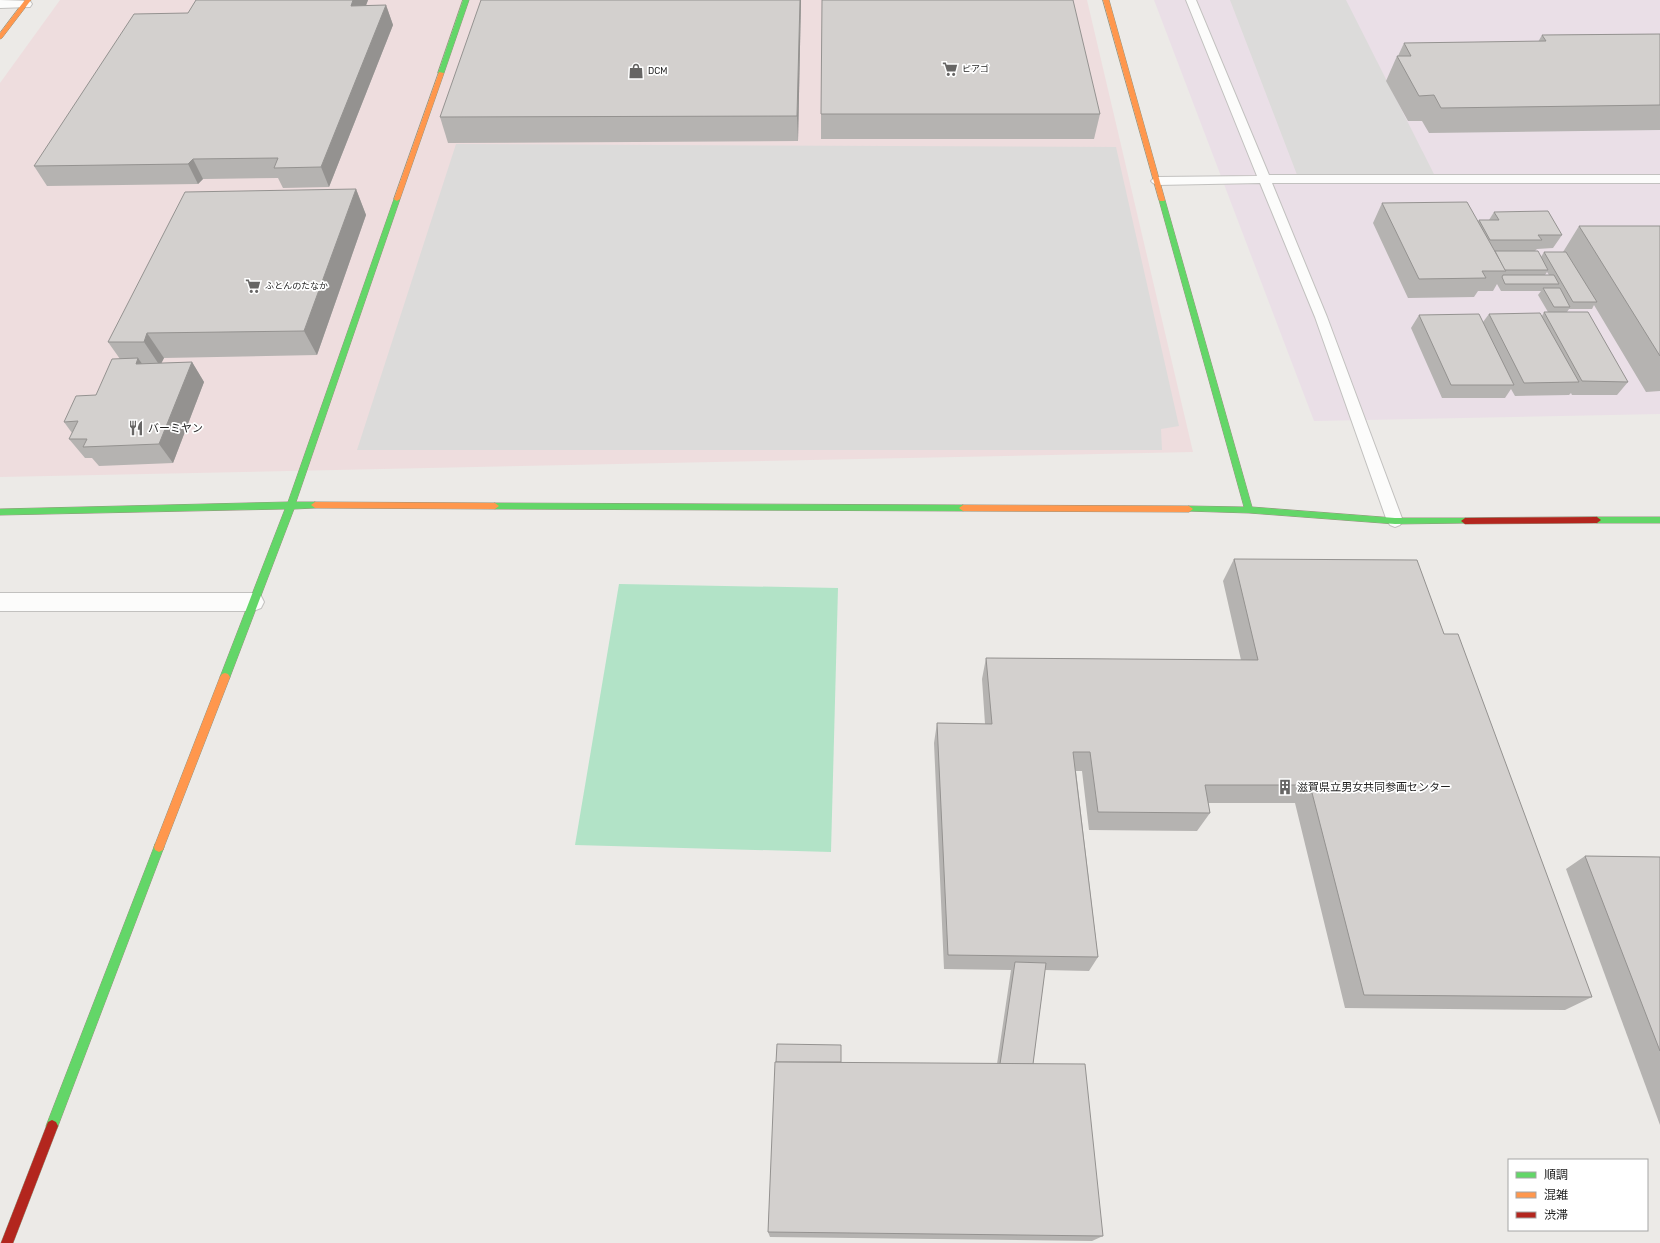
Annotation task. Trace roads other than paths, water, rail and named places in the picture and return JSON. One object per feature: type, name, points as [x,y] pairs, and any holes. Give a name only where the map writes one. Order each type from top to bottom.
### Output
[{"type":"street","points":[[7,1243],[290,505],[466,0]]},
{"type":"street","points":[[1106,0],[1249,510]]},
{"type":"street","points":[[0,4],[27,2]]},
{"type":"street","points":[[0,37],[27,2]]},
{"type":"street","points":[[0,512],[290,505],[1249,510],[1395,521],[1660,520]]},
{"type":"street","points":[[0,602],[253,602]]},
{"type":"lane","points":[[1191,0],[1321,317],[1395,521]]},
{"type":"lane","points":[[1157,181],[1264,179],[1660,179]]},
{"type":"place","name":"ピアゴ","points":[[950,69]]},
{"type":"place","name":"DCM","points":[[636,71]]},
{"type":"place","name":"ふとんのたなか","points":[[253,286]]},
{"type":"place","name":"バーミヤン","points":[[136,428]]},
{"type":"place","name":"滋賀県立男女共同参画センター","points":[[1285,787]]}]
